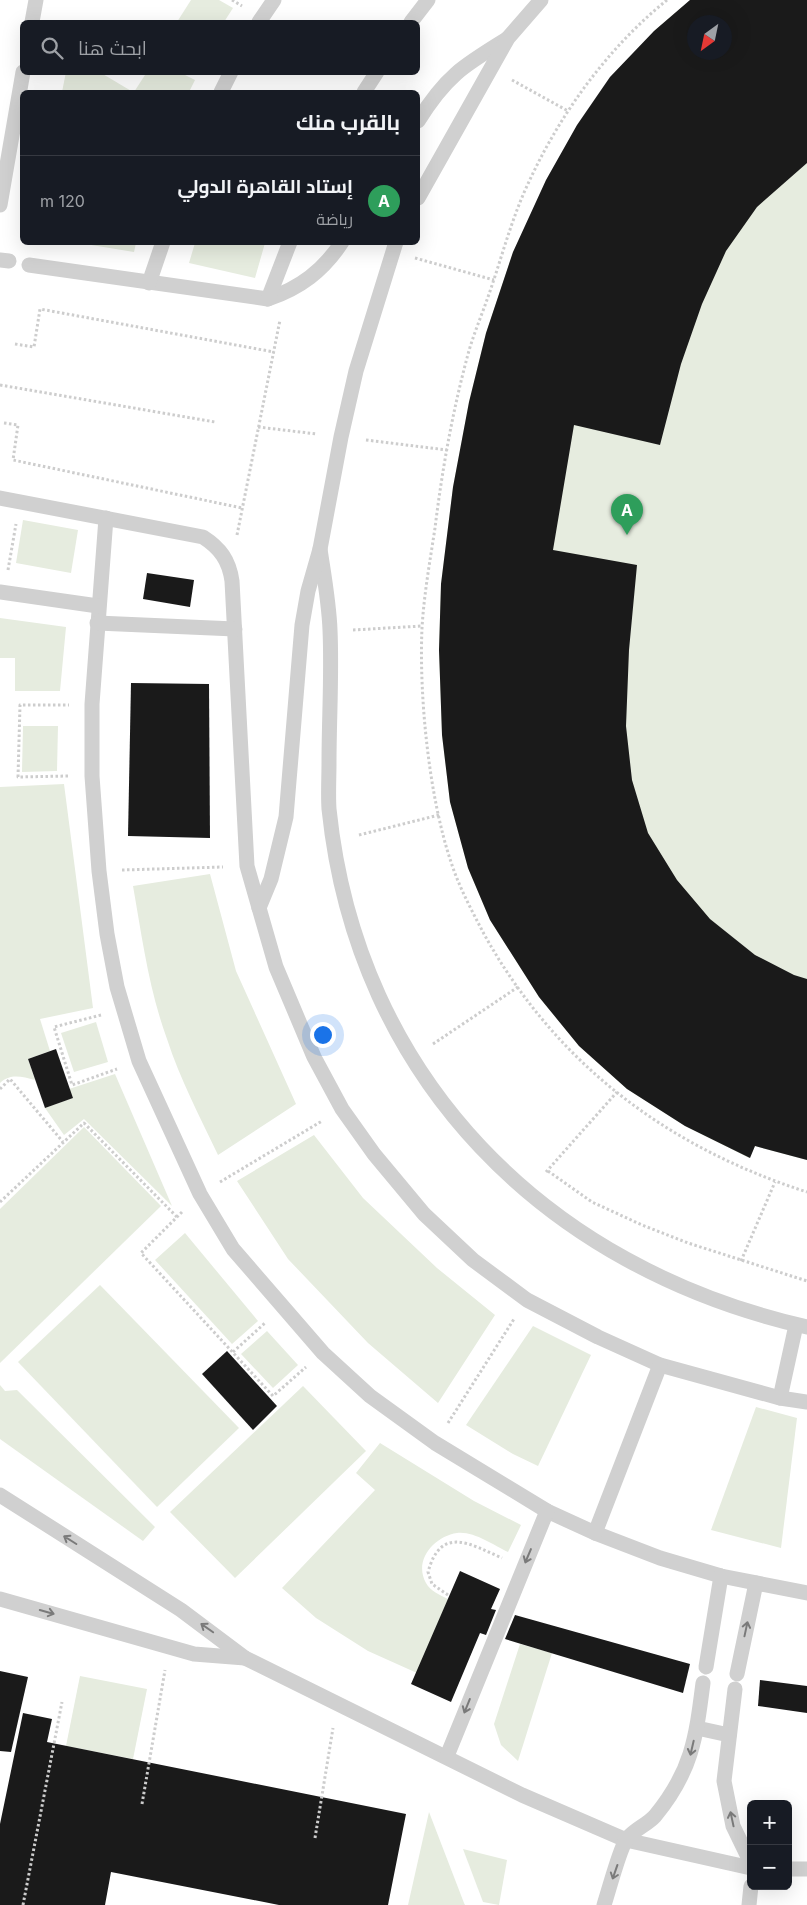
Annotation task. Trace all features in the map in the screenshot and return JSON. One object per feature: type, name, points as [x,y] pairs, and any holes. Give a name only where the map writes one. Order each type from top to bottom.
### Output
[{"type":"lane","points":[[32,20],[36,0]]},
{"type":"lane","points":[[260,20],[274,0]]},
{"type":"lane","points":[[413,20],[428,0]]},
{"type":"lane","points":[[420,194],[508,38],[541,0]]},
{"type":"lane","points":[[420,118],[430,101],[451,76],[464,65],[508,38]]},
{"type":"lane","points":[[0,205],[22,75]]},
{"type":"lane","points":[[222,90],[230,75]]},
{"type":"lane","points":[[365,90],[375,75]]},
{"type":"lane","points":[[149,283],[162,245]]},
{"type":"lane","points":[[268,299],[289,245]]},
{"type":"lane","points":[[30,265],[268,299],[286,293],[313,277],[331,258],[340,245]]},
{"type":"lane","points":[[259,908],[271,879],[286,817],[302,624],[320,549],[341,437],[356,371],[395,245]]},
{"type":"lane","points":[[0,498],[202,537],[214,544],[230,567],[248,866],[276,967],[314,1057],[342,1109],[374,1154],[424,1214],[473,1260],[527,1300],[598,1337],[660,1365],[780,1398],[807,1402]]},
{"type":"lane","points":[[106,518],[96,623],[92,704],[92,776],[99,871],[107,934],[123,1009],[139,1061],[200,1194],[233,1248],[282,1308],[323,1352],[370,1396],[435,1443],[547,1511],[595,1533],[660,1558],[721,1576],[807,1594]]},
{"type":"lane","points":[[320,549],[330,631],[329,806],[340,882],[362,958],[395,1030],[437,1097],[481,1148],[529,1194],[566,1221],[623,1257],[672,1282],[726,1302],[802,1326],[780,1398]]},
{"type":"lane","points":[[2,592],[98,606]]},
{"type":"lane","points":[[96,623],[235,629]]},
{"type":"lane","points":[[595,1533],[660,1365]]},
{"type":"lane","points":[[0,1495],[181,1610],[246,1658],[447,1756],[522,1795],[626,1840],[747,1867]]},
{"type":"lane","points":[[447,1756],[547,1511]]},
{"type":"lane","points":[[706,1667],[721,1576]]},
{"type":"lane","points":[[747,1855],[733,1826],[724,1780],[736,1682],[756,1584]]},
{"type":"lane","points":[[0,1599],[168,1647],[217,1657],[246,1658]]},
{"type":"lane","points":[[604,1905],[626,1840],[653,1818],[674,1792],[689,1761],[697,1728],[703,1682]]},
{"type":"lane","points":[[697,1728],[729,1735]]},
{"type":"lane","points":[[792,1869],[807,1869]]},
{"type":"lane","points":[[749,1905],[751,1890]]},
{"type":"path","points":[[667,0],[626,38],[594,76],[568,111],[548,144],[523,196],[468,355],[447,450],[422,626],[426,726],[439,815],[451,863],[472,911],[498,960],[543,1023],[567,1050],[654,1120],[694,1144],[776,1182],[807,1192]]},
{"type":"path","points":[[506,76],[568,111]]},
{"type":"path","points":[[417,258],[494,280]]},
{"type":"path","points":[[230,567],[286,293]]},
{"type":"path","points":[[16,344],[34,347],[40,309],[274,352]]},
{"type":"path","points":[[0,385],[215,422]]},
{"type":"path","points":[[4,423],[18,425],[13,460],[242,508]]},
{"type":"path","points":[[258,427],[447,450]]},
{"type":"path","points":[[2,592],[21,501]]},
{"type":"path","points":[[348,630],[422,626]]},
{"type":"path","points":[[92,704],[20,705],[18,777],[92,776]]},
{"type":"path","points":[[354,836],[439,815]]},
{"type":"path","points":[[99,871],[248,866]]},
{"type":"path","points":[[437,1042],[518,987]]},
{"type":"path","points":[[123,1009],[54,1027],[72,1085],[139,1061]]},
{"type":"path","points":[[0,1089],[10,1079],[63,1142]]},
{"type":"path","points":[[558,1159],[617,1092]]},
{"type":"path","points":[[0,1202],[84,1123],[177,1217]]},
{"type":"path","points":[[548,1171],[592,1202],[679,1239],[741,1261],[807,1281]]},
{"type":"path","points":[[741,1261],[776,1182]]},
{"type":"path","points":[[435,1443],[527,1300]]},
{"type":"path","points":[[233,1352],[282,1308]]},
{"type":"path","points":[[448,1595],[432,1584],[428,1572],[437,1551],[445,1544],[457,1540],[468,1543],[523,1568]]},
{"type":"path","points":[[142,1804],[168,1647]]},
{"type":"path","points":[[23,1905],[62,1702]]},
{"type":"path","points":[[315,1838],[338,1703]]},
{"type":"shaded area","points":[[191,0],[219,0],[233,8],[225,20],[178,20]]},
{"type":"shaded area","points":[[690,0],[807,0],[807,1160],[755,1146],[749,1158],[685,1126],[627,1089],[579,1046],[539,997],[490,920],[468,868],[450,802],[442,735],[439,650],[441,584],[453,487],[469,402],[486,333],[513,252],[654,31]]},
{"type":"shaded area","points":[[65,75],[104,75],[130,90],[62,90]]},
{"type":"shaded area","points":[[145,75],[185,75],[195,80],[190,90],[135,90]]},
{"type":"shaded area","points":[[91,245],[135,245],[134,252]]},
{"type":"shaded area","points":[[194,245],[264,245],[255,278],[189,263]]},
{"type":"shaded area","points":[[23,520],[78,530],[71,573],[16,563]]},
{"type":"shaded area","points":[[0,618],[66,627],[60,691],[15,691],[15,658],[0,658]]},
{"type":"shaded area","points":[[23,726],[58,726],[57,771],[22,772]]},
{"type":"shaded area","points":[[64,784],[93,1008],[40,1019],[50,1051],[28,1059],[35,1080],[12,1077],[0,1083],[0,787]]},
{"type":"shaded area","points":[[210,874],[236,971],[296,1104],[218,1155],[172,1054],[155,1002],[133,886]]},
{"type":"shaded area","points":[[96,1022],[108,1062],[74,1072],[61,1033]]},
{"type":"shaded area","points":[[115,1074],[172,1206],[84,1119],[64,1135],[45,1108],[72,1098],[69,1089]]},
{"type":"shaded area","points":[[84,1127],[161,1206],[0,1363],[0,1209]]},
{"type":"shaded area","points":[[314,1135],[363,1198],[437,1268],[495,1315],[438,1403],[368,1343],[288,1259],[237,1181]]},
{"type":"shaded area","points":[[185,1233],[258,1321],[232,1344],[155,1260]]},
{"type":"shaded area","points":[[100,1285],[239,1428],[157,1507],[18,1362]]},
{"type":"shaded area","points":[[533,1326],[591,1355],[538,1466],[513,1454],[466,1425]]},
{"type":"shaded area","points":[[267,1331],[298,1365],[273,1388],[241,1354]]},
{"type":"shaded area","points":[[0,1385],[5,1391],[17,1390],[155,1527],[143,1541],[0,1439]]},
{"type":"shaded area","points":[[303,1386],[366,1451],[235,1578],[170,1512]]},
{"type":"shaded area","points":[[756,1407],[797,1418],[781,1548],[711,1530]]},
{"type":"shaded area","points":[[380,1443],[474,1501],[521,1525],[508,1552],[477,1536],[463,1533],[449,1535],[428,1550],[422,1566],[426,1583],[433,1591],[448,1599],[417,1673],[368,1651],[316,1618],[282,1588],[375,1490],[356,1473]]},
{"type":"shaded area","points":[[520,1644],[552,1653],[518,1761],[501,1745],[494,1724]]},
{"type":"shaded area","points":[[80,1676],[147,1689],[133,1759],[66,1746]]},
{"type":"shaded area","points":[[429,1812],[464,1903],[465,1905],[408,1905]]},
{"type":"shaded area","points":[[463,1849],[507,1860],[499,1905],[483,1902]]},
{"type":"building","points":[[690,0],[807,0],[807,163],[757,207],[726,251],[702,304],[681,364],[660,445],[574,425],[553,550],[637,565],[629,650],[626,726],[632,780],[648,833],[677,880],[710,919],[755,955],[794,975],[807,979],[807,1160],[755,1146],[750,1158],[685,1126],[627,1089],[579,1046],[539,997],[490,920],[468,868],[450,802],[442,735],[439,650],[441,584],[453,487],[469,402],[486,333],[513,252],[546,180],[577,125],[610,77],[654,31]]},
{"type":"building","points":[[147,573],[194,580],[190,607],[143,599]]},
{"type":"building","points":[[131,683],[209,684],[210,838],[128,836]]},
{"type":"building","points":[[56,1049],[73,1098],[45,1108],[28,1059]]},
{"type":"building","points":[[227,1351],[277,1406],[253,1430],[202,1374]]},
{"type":"building","points":[[460,1571],[500,1589],[491,1609],[496,1610],[486,1635],[480,1633],[451,1702],[411,1684]]},
{"type":"building","points":[[515,1615],[690,1664],[683,1693],[505,1639]]},
{"type":"building","points":[[0,1671],[28,1677],[11,1752],[0,1751]]},
{"type":"building","points":[[760,1680],[807,1686],[807,1713],[758,1706]]},
{"type":"building","points":[[23,1713],[52,1719],[47,1742],[406,1814],[388,1905],[279,1905],[111,1872],[105,1905],[0,1905],[0,1824]]},
{"type":"place","name":"إستاد القاهرة الدولي","points":[[627,535]]}]
